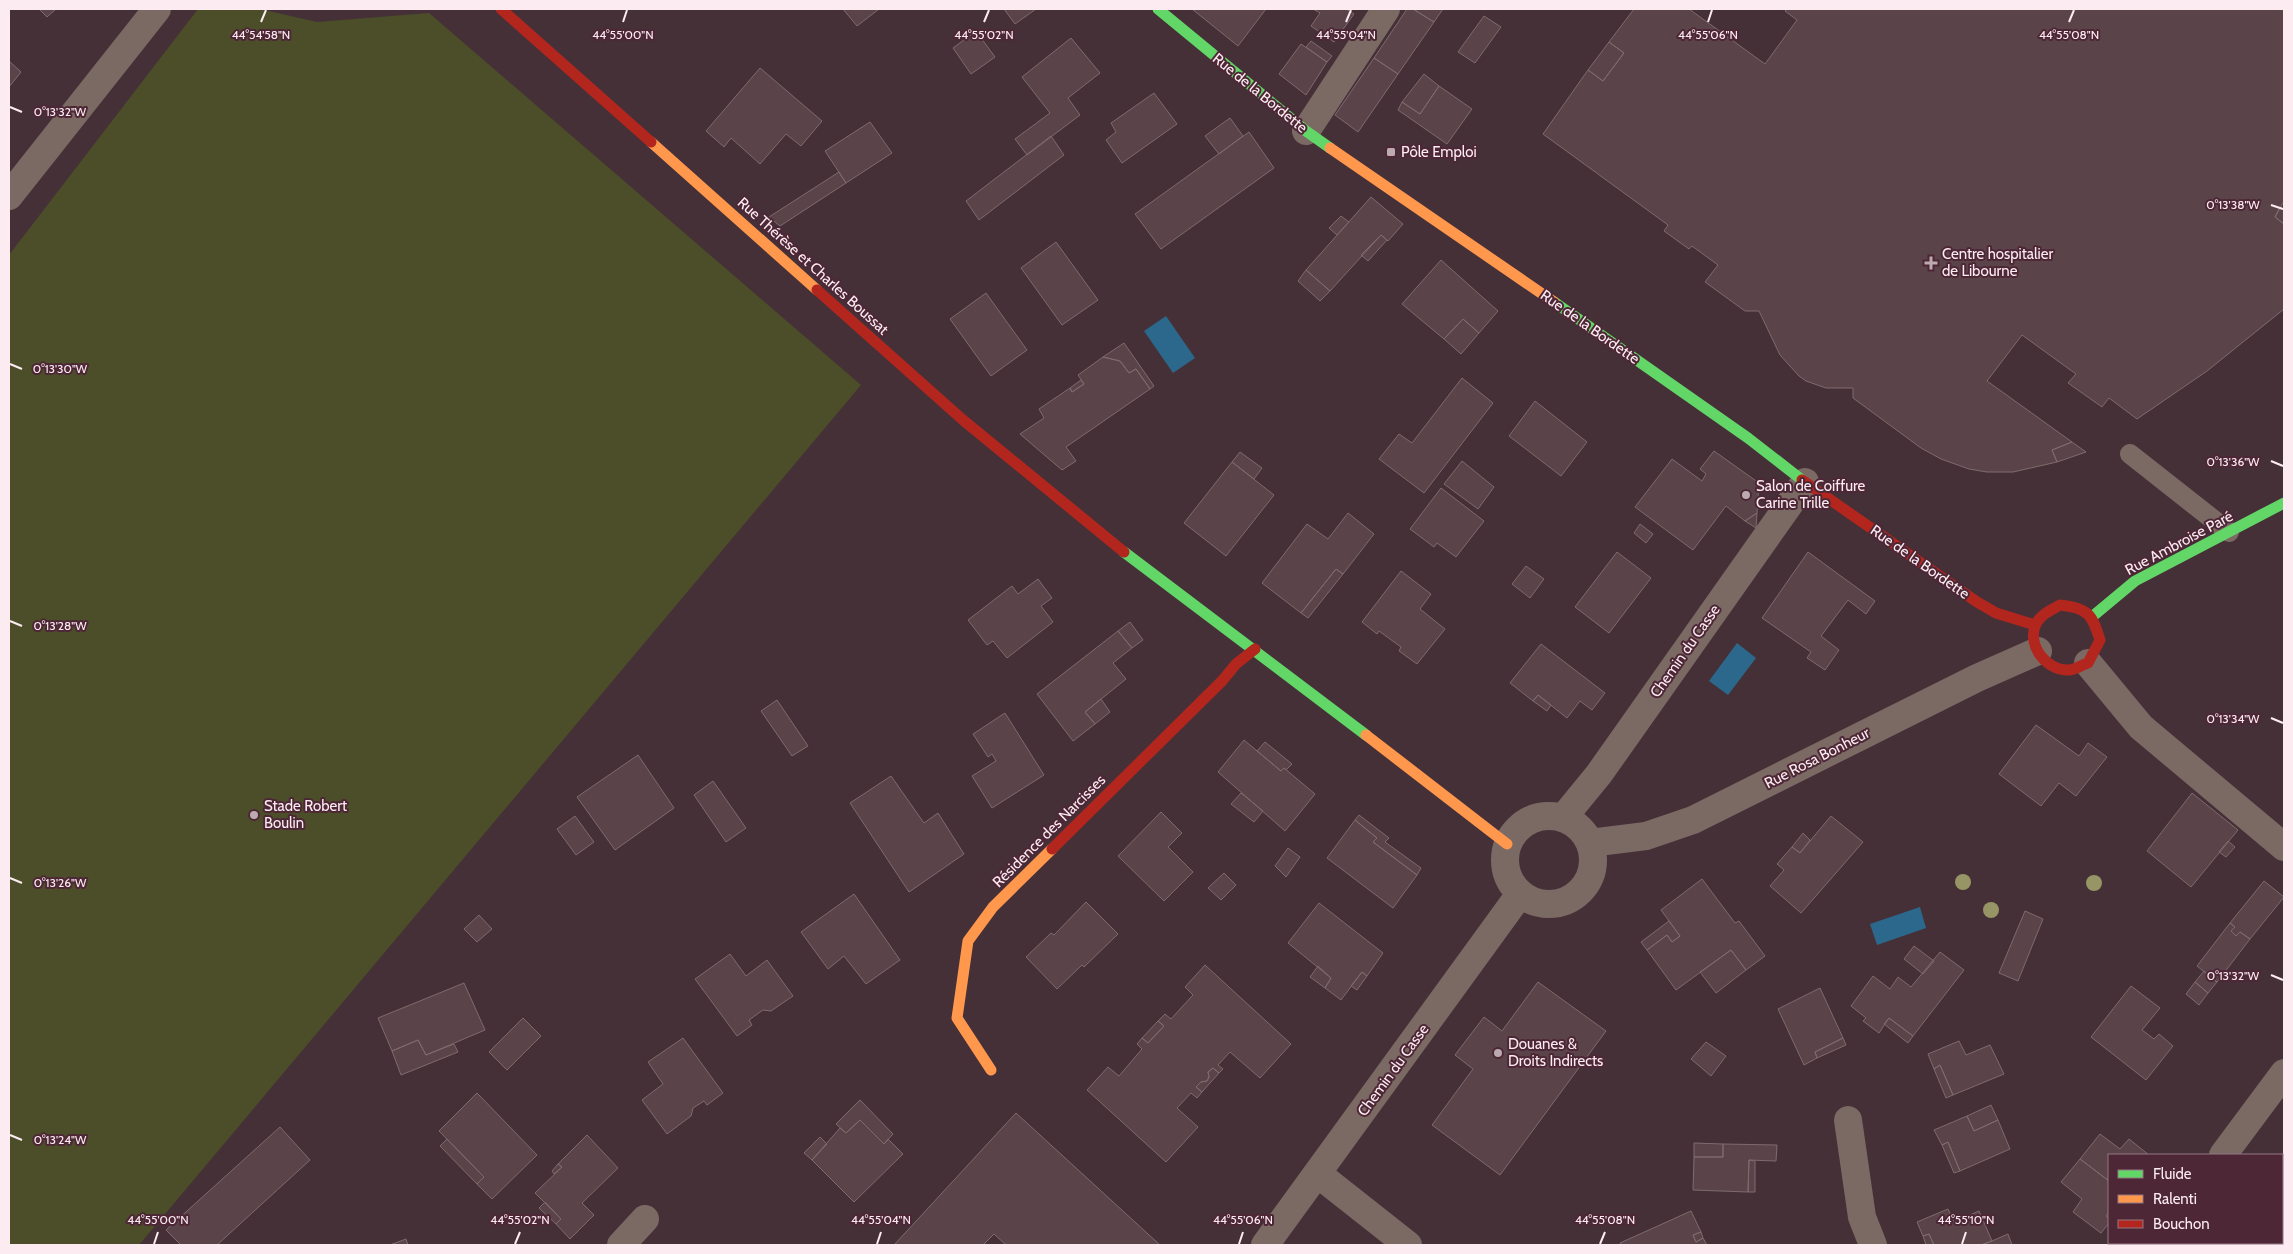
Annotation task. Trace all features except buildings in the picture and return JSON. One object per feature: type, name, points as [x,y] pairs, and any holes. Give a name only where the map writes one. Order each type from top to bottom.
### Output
[{"type":"street","points":[[9,196],[157,9]]},
{"type":"street","name":"Rue Thérèse et Charles Boussat","points":[[501,9],[963,420],[1108,540],[1255,649]]},
{"type":"street","name":"Rue de la Bordette","points":[[1158,9],[1306,131],[1644,364],[1748,438],[1805,482],[1977,602],[2036,638],[2051,666],[2070,670],[2088,663]]},
{"type":"street","points":[[1306,131],[1386,9]]},
{"type":"street","name":"Chemin du Casse","points":[[1563,818],[1598,774],[1805,482]]},
{"type":"street","name":"Rue Ambroise Paré","points":[[2093,616],[2135,581],[2284,503]]},
{"type":"street","points":[[2036,638],[2045,614],[2060,605],[2078,606],[2093,616],[2100,640],[2088,663],[2141,727],[2284,848]]},
{"type":"street","name":"Rue Rosa Bonheur","points":[[1590,843],[1646,836],[1693,820],[1977,678],[2036,638]]},
{"type":"street","points":[[1255,649],[1507,844]]},
{"type":"street","name":"Résidence des Narcisses","points":[[991,1070],[957,1018],[968,941],[993,907],[1222,681],[1236,664],[1255,649]]},
{"type":"street","points":[[1549,816],[1563,818],[1575,824],[1584,832],[1590,843],[1594,858],[1593,872],[1586,886],[1575,897],[1562,903],[1547,905],[1532,902],[1520,894],[1507,874],[1505,862],[1507,844],[1521,826],[1535,818],[1549,816]]},
{"type":"street","name":"Chemin du Casse","points":[[1265,1245],[1520,894]]},
{"type":"street","points":[[2224,1154],[2284,1073]]},
{"type":"street","points":[[1848,1120],[1862,1217],[1873,1245]]},
{"type":"street","points":[[1318,1174],[1408,1245]]},
{"type":"street","points":[[621,1245],[645,1219]]},
{"type":"lane","points":[[2130,454],[2229,532]]},
{"type":"green space","name":"Stade Robert Boulin","points":[[198,9],[260,9],[317,22],[429,13],[861,385],[139,1245],[9,1245],[9,255]]},
{"type":"water","points":[[1166,316],[1195,358],[1173,373],[1144,331]]},
{"type":"water","points":[[1737,643],[1756,658],[1728,695],[1709,681]]},
{"type":"water","points":[[1920,907],[1926,928],[1877,945],[1870,924]]},
{"type":"traffic: fast","points":[[1158,9],[1306,131],[1330,148]]},
{"type":"traffic: fast","points":[[1554,302],[1748,438],[1802,480]]},
{"type":"traffic: fast","points":[[2093,616],[2135,581],[2284,503]]},
{"type":"traffic: fast","points":[[1124,552],[1366,735]]},
{"type":"traffic: slow","points":[[651,142],[817,290]]},
{"type":"traffic: slow","points":[[1330,148],[1554,302]]},
{"type":"traffic: slow","points":[[1366,735],[1507,844]]},
{"type":"traffic: slow","points":[[991,1070],[957,1018],[968,941],[993,907],[1052,849]]},
{"type":"traffic: jam","points":[[501,9],[651,142]]},
{"type":"traffic: jam","points":[[817,290],[963,420],[1124,552]]},
{"type":"traffic: jam","points":[[1802,480],[1977,602],[1996,613],[2035,625]]},
{"type":"traffic: jam","points":[[2060,605],[2077,608],[2088,614],[2100,640],[2088,663],[2070,670],[2054,667],[2046,662],[2036,648],[2034,640],[2036,624],[2040,618],[2060,605]]},
{"type":"traffic: jam","points":[[1052,849],[1222,681],[1236,664],[1255,649]]},
{"type":"place","name":"Pôle Emploi","points":[[1391,152]]},
{"type":"place","name":"Centre hospitalier de Libourne","points":[[1931,263]]},
{"type":"place","name":"Salon de Coiffure Carine Trille","points":[[1746,495]]},
{"type":"place","name":"Stade Robert Boulin","points":[[254,815]]},
{"type":"place","name":"Douanes & Droits Indirects","points":[[1498,1053]]}]
